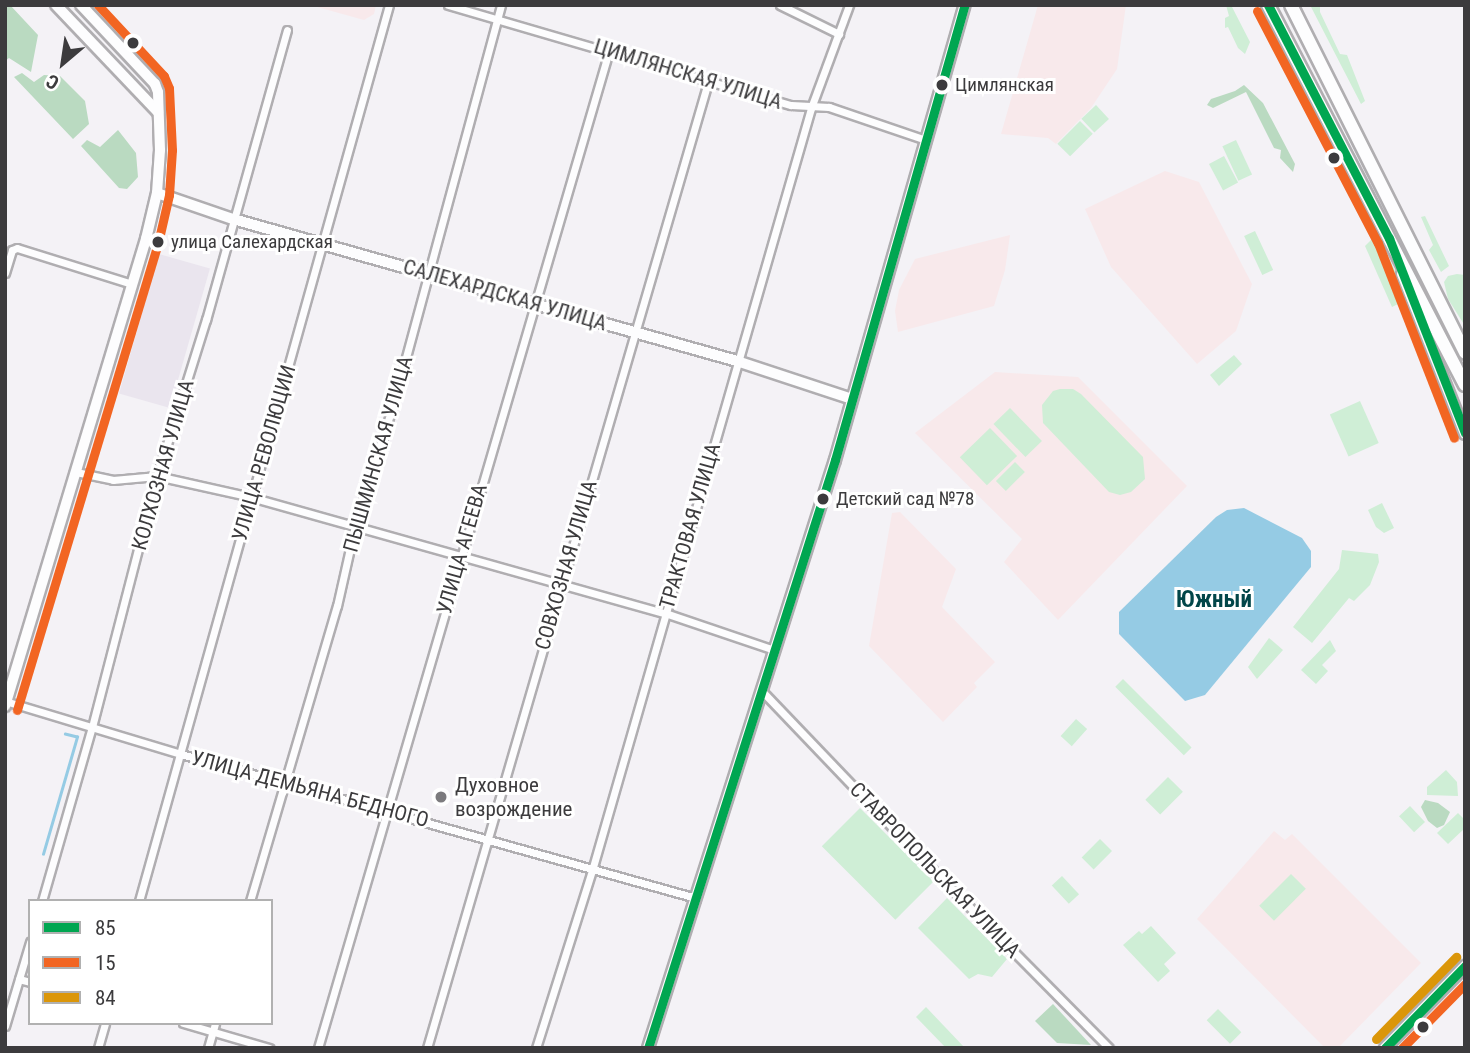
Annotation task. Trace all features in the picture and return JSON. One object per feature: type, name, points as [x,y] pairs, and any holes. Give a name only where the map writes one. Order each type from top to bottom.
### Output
[{"type":"highway","points":[[1268,5],[1465,385]]},
{"type":"highway","points":[[1291,5],[1465,353]]},
{"type":"highway","points":[[1431,286],[1465,332]]},
{"type":"main road","points":[[1389,238],[1465,434]]},
{"type":"main road","points":[[1385,1048],[1465,965]]},
{"type":"street","points":[[56,5],[158,112]]},
{"type":"street","points":[[6,703],[157,193],[160,150],[158,92],[152,79],[81,5]]},
{"type":"street","name":"УЛИЦА РЕВОЛЮЦИИ","points":[[140,899],[389,5]]},
{"type":"street","name":"ЦИМЛЯНСКАЯ УЛИЦА","points":[[448,5],[497,17],[708,82],[811,108],[819,105],[829,107],[926,140]]},
{"type":"street","name":"ПЫШМИНСКАЯ УЛИЦА","points":[[251,899],[337,606],[355,526],[365,500],[501,5]]},
{"type":"street","points":[[780,5],[839,34]]},
{"type":"street","name":"ТРАКТОВАЯ УЛИЦА","points":[[536,1048],[593,867],[811,108],[849,5]]},
{"type":"street","points":[[648,1048],[852,399],[965,5]]},
{"type":"street","name":"КОЛХОЗНАЯ УЛИЦА","points":[[43,899],[92,727],[158,476],[287,30]]},
{"type":"street","name":"УЛИЦА АГЕЕВА","points":[[318,1048],[609,51]]},
{"type":"street","name":"СОВХОЗНАЯ УЛИЦА","points":[[427,1048],[708,82]]},
{"type":"street","name":"САЛЕХАРДСКАЯ УЛИЦА","points":[[157,193],[233,219],[737,361],[852,399]]},
{"type":"street","points":[[5,273],[10,257],[17,248],[132,284]]},
{"type":"street","points":[[76,472],[113,480],[158,476],[251,497],[665,613],[774,650]]},
{"type":"street","name":"СТАВРОПОЛЬСКАЯ УЛИЦА","points":[[761,690],[928,865],[1110,1048]]},
{"type":"street","name":"УЛИЦА ДЕМЬЯНА БЕДНОГО","points":[[6,703],[696,898]]},
{"type":"street","points":[[5,1026],[28,949]]},
{"type":"street","points":[[19,979],[28,981]]},
{"type":"street","points":[[98,1048],[104,1025]]},
{"type":"street","points":[[189,1025],[269,1048]]},
{"type":"street","points":[[208,1048],[214,1025]]},
{"type":"shaded area","points":[[310,5],[376,5],[374,14],[364,20]]},
{"type":"shaded area","points":[[1038,5],[1126,5],[1117,69],[1091,108],[1056,144],[1048,138],[1001,134]]},
{"type":"shaded area","points":[[1165,171],[1199,182],[1252,284],[1236,331],[1197,364],[1111,267],[1085,209]]},
{"type":"shaded area","points":[[1010,235],[1005,270],[994,306],[898,332],[895,311],[899,290],[915,259]]},
{"type":"shaded area","points":[[159,254],[210,269],[170,408],[119,393]]},
{"type":"shaded area","points":[[995,372],[1078,377],[1187,486],[1058,620],[1004,562],[1022,539],[915,433]]},
{"type":"shaded area","points":[[900,512],[956,569],[942,607],[995,662],[974,683],[977,687],[943,722],[869,646],[892,513]]},
{"type":"shaded area","points":[[1274,831],[1285,840],[1292,834],[1421,963],[1338,1048],[1325,1048],[1197,919]]},
{"type":"green space","points":[[5,5],[10,5],[38,35],[31,72],[9,58],[5,61]]},
{"type":"green space","points":[[1226,5],[1231,5],[1250,42],[1245,54],[1238,48],[1228,27],[1225,28],[1225,18],[1229,16]]},
{"type":"green space","points":[[1310,5],[1320,5],[1320,12],[1340,54],[1347,55],[1365,101],[1361,104]]},
{"type":"green space","points":[[22,73],[34,82],[44,75],[60,76],[85,101],[89,124],[73,139],[14,77]]},
{"type":"green space","points":[[1244,85],[1263,103],[1295,164],[1293,172],[1280,158],[1281,150],[1274,148],[1246,92],[1213,108],[1207,105],[1211,99]]},
{"type":"green space","points":[[1096,105],[1109,119],[1094,133],[1081,119]]},
{"type":"green space","points":[[1080,121],[1093,134],[1070,156],[1057,144]]},
{"type":"green space","points":[[118,130],[136,153],[138,177],[127,189],[119,188],[81,146],[87,140],[100,147]]},
{"type":"green space","points":[[1236,140],[1252,174],[1238,181],[1222,146]]},
{"type":"green space","points":[[1224,156],[1238,182],[1223,190],[1209,164]]},
{"type":"green space","points":[[1425,216],[1449,266],[1441,272],[1429,250],[1433,245],[1421,217]]},
{"type":"green space","points":[[1255,231],[1273,270],[1262,275],[1244,236]]},
{"type":"green space","points":[[1373,238],[1382,243],[1406,294],[1406,300],[1392,307],[1365,246]]},
{"type":"green space","points":[[1465,275],[1465,326],[1448,299],[1444,282],[1448,276]]},
{"type":"green space","points":[[1234,355],[1242,364],[1219,386],[1210,375]]},
{"type":"green space","points":[[1073,389],[1081,394],[1143,457],[1145,479],[1131,492],[1120,495],[1109,492],[1043,423],[1042,405],[1053,391]]},
{"type":"green space","points":[[1360,401],[1379,443],[1349,456],[1330,414]]},
{"type":"green space","points":[[1010,408],[1042,441],[1025,457],[993,424]]},
{"type":"green space","points":[[990,428],[1017,456],[987,485],[960,457]]},
{"type":"green space","points":[[1015,462],[1025,472],[1006,491],[996,481]]},
{"type":"green space","points":[[1382,503],[1394,528],[1384,533],[1376,527],[1368,510]]},
{"type":"green space","points":[[1342,550],[1378,554],[1379,562],[1370,585],[1354,601],[1349,598],[1312,643],[1293,627],[1339,569]]},
{"type":"green space","points":[[1269,638],[1283,650],[1257,679],[1248,667]]},
{"type":"green space","points":[[1330,640],[1336,651],[1322,665],[1328,671],[1316,684],[1301,670]]},
{"type":"green space","points":[[1123,679],[1192,748],[1184,755],[1115,687]]},
{"type":"green space","points":[[1076,719],[1087,729],[1072,746],[1061,736]]},
{"type":"green space","points":[[1446,770],[1457,782],[1458,796],[1427,795],[1427,787]]},
{"type":"green space","points":[[1168,777],[1183,792],[1160,814],[1145,800]]},
{"type":"green space","points":[[1425,800],[1438,803],[1450,812],[1444,825],[1437,828],[1428,821],[1421,807]]},
{"type":"green space","points":[[1410,806],[1425,822],[1414,832],[1399,816]]},
{"type":"green space","points":[[860,808],[934,882],[895,920],[822,846]]},
{"type":"green space","points":[[1458,813],[1465,820],[1465,828],[1448,844],[1437,833]]},
{"type":"green space","points":[[1100,839],[1112,851],[1094,869],[1082,857]]},
{"type":"green space","points":[[1291,874],[1306,889],[1274,921],[1259,906]]},
{"type":"green space","points":[[1062,876],[1079,894],[1069,904],[1052,886]]},
{"type":"green space","points":[[947,898],[1007,959],[992,977],[978,974],[969,979],[918,928]]},
{"type":"green space","points":[[1151,926],[1176,953],[1164,964],[1170,971],[1158,982],[1123,945],[1139,931],[1142,934]]},
{"type":"green space","points":[[1053,1004],[1091,1045],[1057,1043],[1035,1021]]},
{"type":"green space","points":[[926,1007],[963,1048],[946,1048],[916,1017]]},
{"type":"green space","points":[[1218,1009],[1241,1032],[1230,1044],[1207,1020]]},
{"type":"water","points":[[1244,508],[1302,538],[1311,551],[1311,567],[1205,695],[1185,701],[1119,634],[1119,612],[1216,517],[1227,510]]},
{"type":"waterway","points":[[43,854],[77,737],[65,734]]},
{"type":"transit line","name":"15","points":[[17,710],[158,243],[169,195],[172,150],[169,88],[164,76],[98,5]]},
{"type":"transit line","name":"85","points":[[648,1048],[835,460],[965,5]]},
{"type":"transit line","name":"85","points":[[1268,5],[1389,238],[1465,433]]},
{"type":"transit line","name":"15","points":[[1257,11],[1378,243],[1454,438]]},
{"type":"transit line","name":"84","points":[[1376,1039],[1456,957]]},
{"type":"transit line","name":"85","points":[[1385,1048],[1465,966]]},
{"type":"transit line","name":"15","points":[[1402,1048],[1465,984]]},
{"type":"place","name":"Цимлянская","points":[[942,85]]},
{"type":"place","name":"улица Салехардская","points":[[158,242]]},
{"type":"place","name":"Детский сад №78","points":[[823,499]]},
{"type":"place","name":"Духовное возрождение","points":[[441,797]]},
{"type":"district","name":"Южный","points":[[1214,600]]}]
